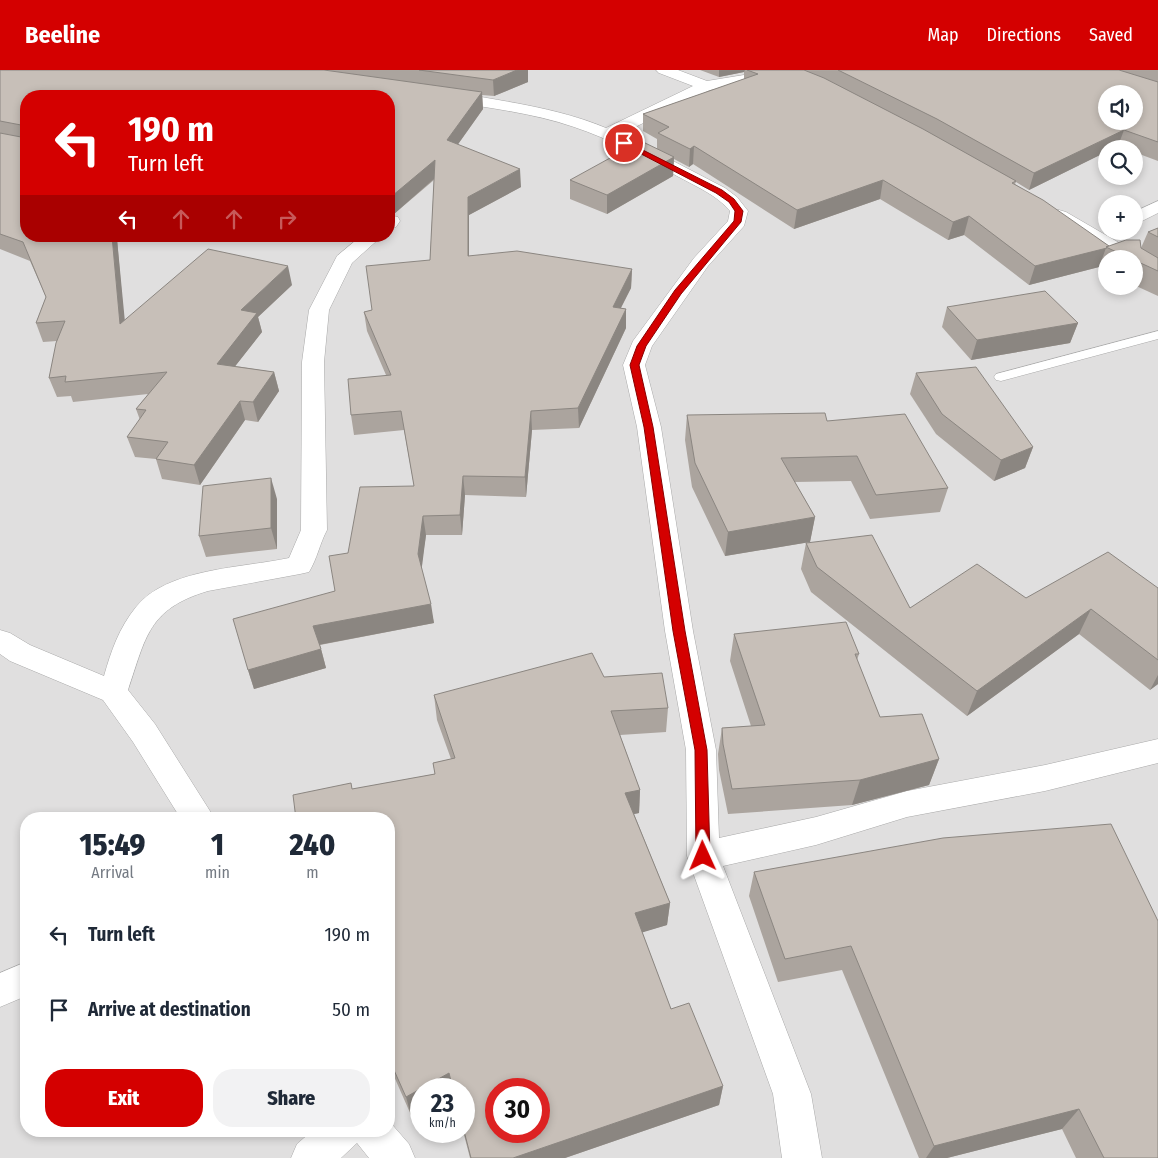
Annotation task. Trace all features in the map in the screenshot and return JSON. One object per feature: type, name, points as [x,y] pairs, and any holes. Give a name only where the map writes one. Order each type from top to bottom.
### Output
[{"type":"street","points":[[664,70],[706,86]]},
{"type":"street","points":[[607,134],[706,86],[755,77],[785,76]]},
{"type":"street","points":[[435,94],[547,115],[607,134],[719,192],[731,201],[739,211],[738,222],[678,292],[641,346],[634,365],[649,427],[679,631],[701,750],[703,856],[792,1094],[802,1158]]},
{"type":"street","points":[[1143,214],[1158,206]]},
{"type":"street","points":[[1047,209],[1098,232]]},
{"type":"street","points":[[1111,240],[1124,250]]},
{"type":"street","points":[[113,692],[133,633],[152,607],[176,592],[204,580],[279,571],[300,565],[304,550],[314,530],[313,362],[319,310],[344,260],[366,242]]},
{"type":"street","points":[[0,640],[20,653],[113,692],[144,733],[195,812]]},
{"type":"street","points":[[703,856],[816,831],[906,804],[1045,778],[1158,751]]},
{"type":"street","points":[[0,990],[20,982]]},
{"type":"street","points":[[310,1158],[335,1137]]},
{"type":"street","points":[[376,1137],[395,1158]]},
{"type":"lane","points":[[1001,377],[1158,335]]},
{"type":"shaded area","points":[[0,70],[1158,70],[1158,1158],[0,1158]]},
{"type":"building","points":[[0,70],[324,70],[482,92],[447,140],[520,169],[468,197],[468,256],[517,251],[632,269],[613,307],[626,309],[578,408],[531,411],[525,477],[463,476],[460,515],[423,516],[418,554],[431,604],[313,626],[321,649],[248,670],[233,619],[335,591],[329,556],[348,553],[360,487],[414,486],[401,411],[351,415],[348,379],[391,375],[364,312],[372,310],[366,266],[430,260],[435,160],[395,193],[395,90],[20,90],[20,125],[0,121]]},
{"type":"building","points":[[419,70],[517,70],[493,80]]},
{"type":"building","points":[[747,70],[804,70],[824,78],[923,129],[1016,181],[1012,183],[1043,200],[1109,246],[1035,266],[969,216],[953,222],[883,180],[797,210],[694,146],[690,149],[658,133],[669,127],[643,114],[758,74]]},
{"type":"building","points":[[838,70],[1119,70],[1158,82],[1158,142],[1124,130],[1103,140],[1098,140],[1098,142],[1034,173],[937,119]]},
{"type":"building","points":[[0,133],[20,137],[20,241],[0,234]]},
{"type":"building","points":[[641,141],[674,157],[607,195],[570,180]]},
{"type":"building","points":[[1158,228],[1158,237],[1148,232]]},
{"type":"building","points":[[1126,240],[1140,240],[1141,248],[1158,258],[1158,271],[1143,264],[1143,250],[1112,250],[1106,247]]},
{"type":"building","points":[[23,242],[113,242],[120,324],[208,249],[288,266],[241,310],[257,313],[217,364],[274,372],[253,402],[240,401],[194,465],[156,459],[168,442],[127,437],[146,410],[136,409],[167,372],[65,382],[66,376],[49,378],[56,343],[65,321],[36,323],[46,297]]},
{"type":"building","points":[[1045,291],[1078,323],[977,340],[947,307]]},
{"type":"building","points":[[976,367],[1033,447],[1001,460],[942,414],[916,373]]},
{"type":"building","points":[[825,413],[827,421],[905,414],[948,488],[876,495],[857,456],[781,458],[815,517],[728,532],[695,463],[687,415]]},
{"type":"building","points":[[271,478],[271,528],[199,536],[203,486]]},
{"type":"building","points":[[872,535],[910,608],[977,564],[1026,598],[1108,552],[1158,588],[1158,660],[1091,609],[977,691],[817,567],[806,543]]},
{"type":"building","points":[[846,622],[859,654],[855,654],[880,717],[922,714],[939,759],[860,780],[732,789],[723,744],[722,728],[765,725],[734,634]]},
{"type":"building","points":[[592,653],[604,677],[662,673],[668,708],[611,711],[640,790],[625,793],[670,903],[635,913],[671,1009],[689,1003],[723,1086],[513,1158],[471,1158],[467,1143],[475,1143],[475,1078],[450,1078],[449,1073],[440,1078],[410,1078],[410,1095],[406,1097],[395,1072],[395,812],[295,812],[293,795],[351,783],[352,789],[435,774],[433,763],[455,758],[434,695]]},
{"type":"building","points":[[1111,824],[1158,921],[1158,1158],[1104,1158],[1079,1109],[934,1146],[851,946],[785,959],[754,872],[943,838]]},
{"type":"route","points":[[624,143],[719,192],[731,201],[739,211],[738,222],[701,262],[678,292],[641,346],[634,365],[649,427],[679,631],[701,750],[703,856]]}]
